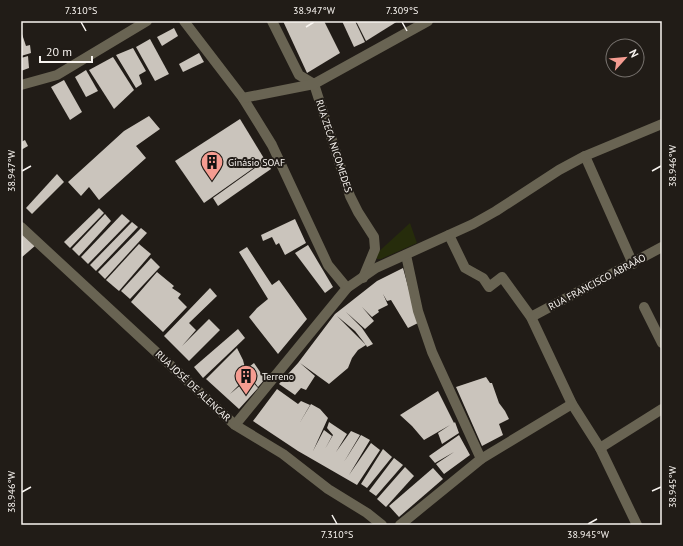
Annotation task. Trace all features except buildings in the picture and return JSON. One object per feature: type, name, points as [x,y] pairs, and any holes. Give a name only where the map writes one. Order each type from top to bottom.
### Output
[{"type":"street","points":[[21,85],[57,75],[147,21]]},
{"type":"street","points":[[184,21],[243,98],[272,145],[328,265],[347,288]]},
{"type":"street","points":[[272,21],[299,75],[314,84]]},
{"type":"street","points":[[243,98],[314,84],[428,21]]},
{"type":"street","name":"RUA ZECA NICOMEDES","points":[[314,84],[350,196],[374,237],[375,248],[363,278]]},
{"type":"street","points":[[235,424],[347,288],[376,268],[496,212],[559,170],[585,156],[662,124]]},
{"type":"street","points":[[585,156],[633,264]]},
{"type":"street","name":"RUA JOSÉ DE ALENCAR","points":[[21,227],[235,424],[283,454],[328,489],[367,513],[382,525]]},
{"type":"street","points":[[449,235],[465,268],[483,278],[489,288],[502,277],[531,317],[572,404],[600,448],[637,525]]},
{"type":"street","name":"RUA FRANCISCO ABRAÃO","points":[[531,317],[633,264],[662,247]]},
{"type":"street","points":[[406,255],[418,310],[432,352],[481,459]]},
{"type":"street","points":[[644,307],[662,343]]},
{"type":"street","points":[[400,525],[481,459],[572,404]]},
{"type":"street","points":[[600,448],[662,409]]},
{"type":"green space","points":[[410,223],[417,243],[381,259],[377,259],[375,255]]},
{"type":"place","name":"Ginásio SOAF","points":[[212,182]]},
{"type":"place","name":"Terreno","points":[[246,396]]}]
